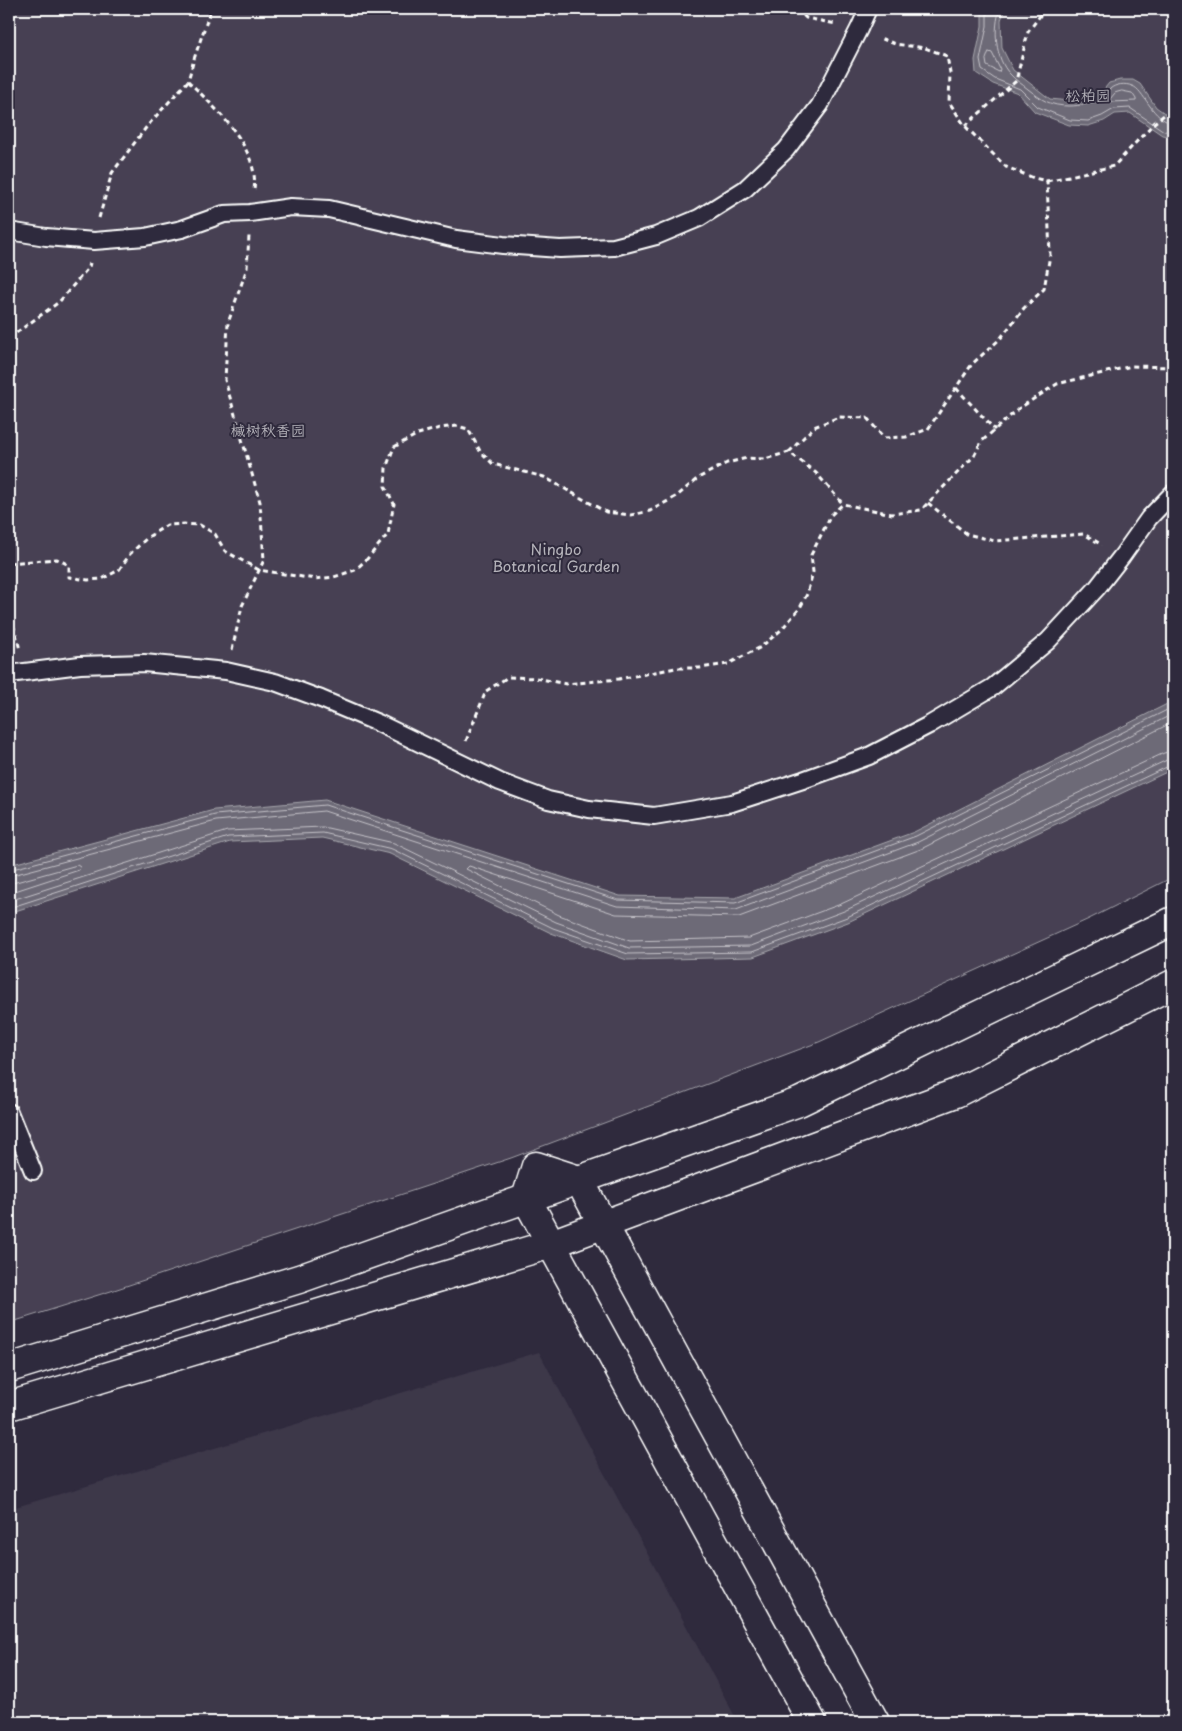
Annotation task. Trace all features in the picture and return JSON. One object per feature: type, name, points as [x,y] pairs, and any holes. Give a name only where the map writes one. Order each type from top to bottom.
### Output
[{"type":"street","points":[[9,1368],[299,1279],[798,1102],[1173,921]]},
{"type":"street","points":[[9,1406],[551,1244],[956,1093],[1173,984]]},
{"type":"street","points":[[579,1180],[875,1722]]},
{"type":"street","points":[[526,1198],[812,1722]]},
{"type":"lane","points":[[9,231],[46,238],[94,241],[145,237],[182,229],[224,214],[250,213],[291,207],[329,209],[456,239],[503,245],[560,249],[614,247],[656,236],[699,218],[745,189],[786,150],[820,105],[868,9]]},
{"type":"lane","points":[[9,674],[80,665],[144,663],[226,671],[274,682],[321,699],[378,723],[500,782],[548,800],[589,809],[654,816],[732,803],[868,756],[929,725],[993,687],[1048,641],[1097,588],[1149,518],[1173,492]]},
{"type":"lane","points":[[9,1112],[33,1171]]},
{"type":"path","points":[[9,338],[59,302],[89,267],[112,173],[148,125],[188,82],[212,9]]},
{"type":"path","points":[[797,9],[806,18],[859,29],[895,44],[925,48],[947,56],[950,73],[950,102],[965,126],[1006,167],[1034,178],[1047,181],[1114,166],[1154,123],[1173,108]]},
{"type":"path","points":[[965,126],[1016,81],[1028,32],[1045,9]]},
{"type":"path","points":[[188,82],[221,115],[243,143],[251,162],[254,186],[250,213],[247,268],[228,323],[225,380],[260,502],[264,560],[242,606],[226,671]]},
{"type":"path","points":[[9,563],[57,559],[69,565],[69,576],[88,580],[102,579],[119,570],[130,554],[148,537],[167,525],[184,524],[200,525],[215,534],[225,551],[259,570],[315,579],[334,577],[355,570],[388,534],[394,504],[386,486],[386,468],[394,447],[418,434],[440,428],[457,426],[468,429],[480,451],[493,464],[544,476],[606,512],[631,515],[650,511],[677,496],[698,478],[727,463],[747,458],[765,459],[789,452],[814,426],[839,417],[866,418],[884,438],[906,437],[928,429],[972,364],[1000,339],[1024,308],[1044,289],[1050,256],[1047,181]]},
{"type":"path","points":[[789,452],[816,473],[843,504],[892,514],[921,510],[974,456],[981,442],[1018,410],[1056,384],[1132,366],[1173,367]]},
{"type":"path","points":[[956,388],[995,430]]},
{"type":"path","points":[[928,503],[968,534],[995,541],[1084,534],[1122,556]]},
{"type":"path","points":[[458,763],[486,691],[508,677],[536,678],[566,684],[619,679],[676,668],[700,668],[728,664],[762,647],[781,630],[800,608],[807,594],[813,572],[811,555],[831,515],[843,504]]},
{"type":"path","points":[[9,617],[15,630],[25,671]]},
{"type":"shaded area","points":[[539,1352],[738,1722],[9,1722],[9,1509]]},
{"type":"green space","name":"Ningbo Botanical Garden","points":[[9,9],[1173,9],[1173,877],[1089,919],[819,1042],[511,1158],[9,1323]]},
{"type":"water","points":[[982,9],[1005,9],[1001,20],[1002,48],[1013,70],[1050,99],[1070,101],[1089,98],[1101,93],[1109,83],[1120,80],[1133,80],[1140,84],[1156,107],[1173,119],[1173,137],[1162,135],[1130,113],[1115,114],[1104,121],[1088,126],[1069,125],[1035,112],[1018,93],[993,84],[976,73],[975,60],[982,26]]},
{"type":"water","points":[[1173,701],[1173,769],[848,922],[753,957],[627,960],[551,933],[390,854],[322,838],[230,842],[9,913],[9,865],[214,810],[325,800],[620,896],[735,898],[914,832]]},
{"type":"park label","name":"松柏园","points":[[1088,94]]},
{"type":"park label","name":"槭树秋香园","points":[[268,429]]}]
